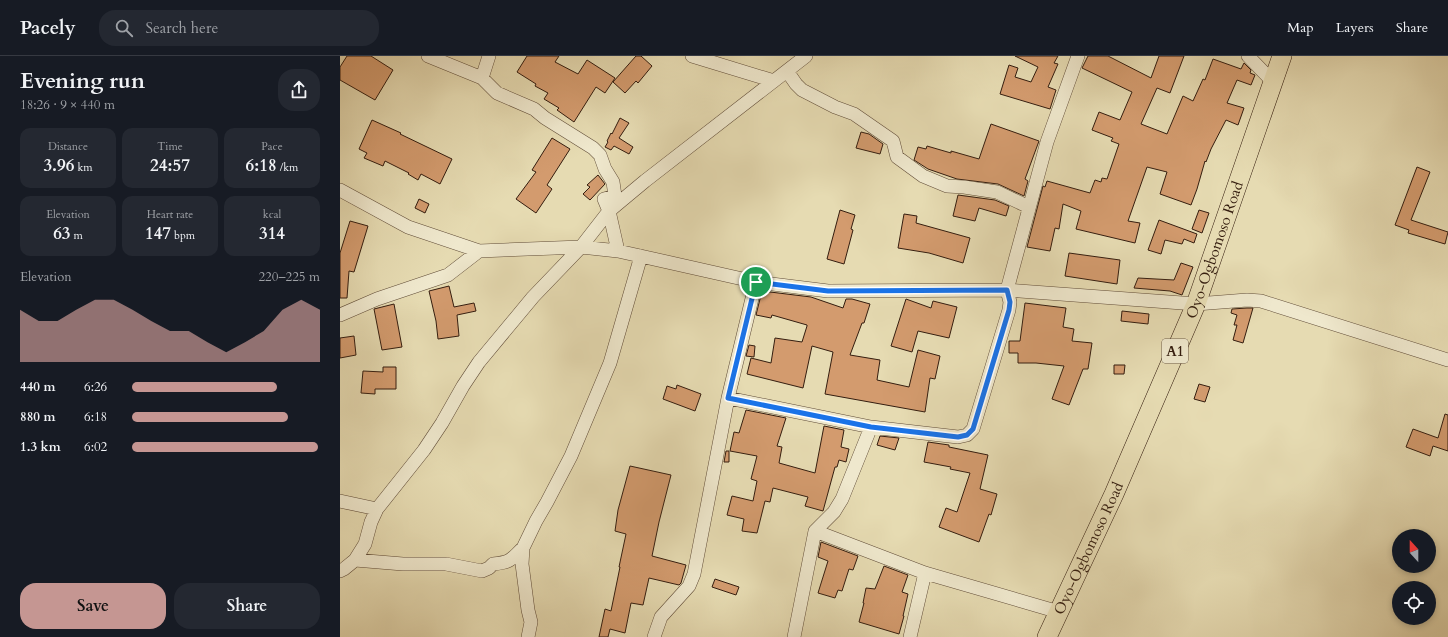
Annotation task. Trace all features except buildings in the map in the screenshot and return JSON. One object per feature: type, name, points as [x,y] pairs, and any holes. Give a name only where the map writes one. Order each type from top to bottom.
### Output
[{"type":"highway","name":"Oyo-Ogbomoso Road","points":[[1047,637],[1114,494],[1196,304],[1282,56]]},
{"type":"street","points":[[428,56],[482,78],[497,93],[534,109],[545,118],[593,148],[603,160],[605,169],[613,182],[615,196],[604,199],[609,211],[618,251]]},
{"type":"street","points":[[482,78],[489,56]]},
{"type":"street","points":[[692,56],[774,81]]},
{"type":"street","points":[[340,571],[344,570],[355,560],[365,544],[371,522],[377,509],[424,450],[479,362],[533,297],[581,247],[609,211],[645,180],[806,56]]},
{"type":"street","points":[[728,398],[871,427],[958,437],[967,435],[973,429],[1009,310],[1010,302],[1007,290],[1047,142],[1078,56]]},
{"type":"street","points":[[1248,56],[1274,82]]},
{"type":"street","points":[[787,71],[802,90],[835,108],[854,114],[893,141],[897,157],[923,176],[947,186],[996,192],[1029,207]]},
{"type":"street","points":[[340,190],[408,227],[479,252],[581,247],[618,251],[756,282],[828,291],[1007,290],[1196,304],[1261,300],[1448,360]]},
{"type":"street","points":[[340,315],[377,299],[448,275],[460,268],[468,259],[479,252]]},
{"type":"street","points":[[355,560],[403,564],[446,564],[482,571],[489,568],[493,564],[505,563],[523,548],[570,456],[610,363],[641,256]]},
{"type":"street","points":[[654,637],[661,617],[689,586],[694,574],[728,398],[756,282]]},
{"type":"street","points":[[794,637],[814,531],[834,512],[842,499],[871,427]]},
{"type":"street","points":[[340,501],[377,509]]},
{"type":"street","points":[[814,531],[925,573],[1059,612]]},
{"type":"street","points":[[523,548],[522,564],[530,622],[528,637]]},
{"type":"street","points":[[910,637],[925,573]]},
{"type":"route","points":[[756,282],[828,291],[1007,290],[1010,302],[1009,310],[973,429],[967,435],[958,437],[871,427],[728,398],[756,282]]}]
